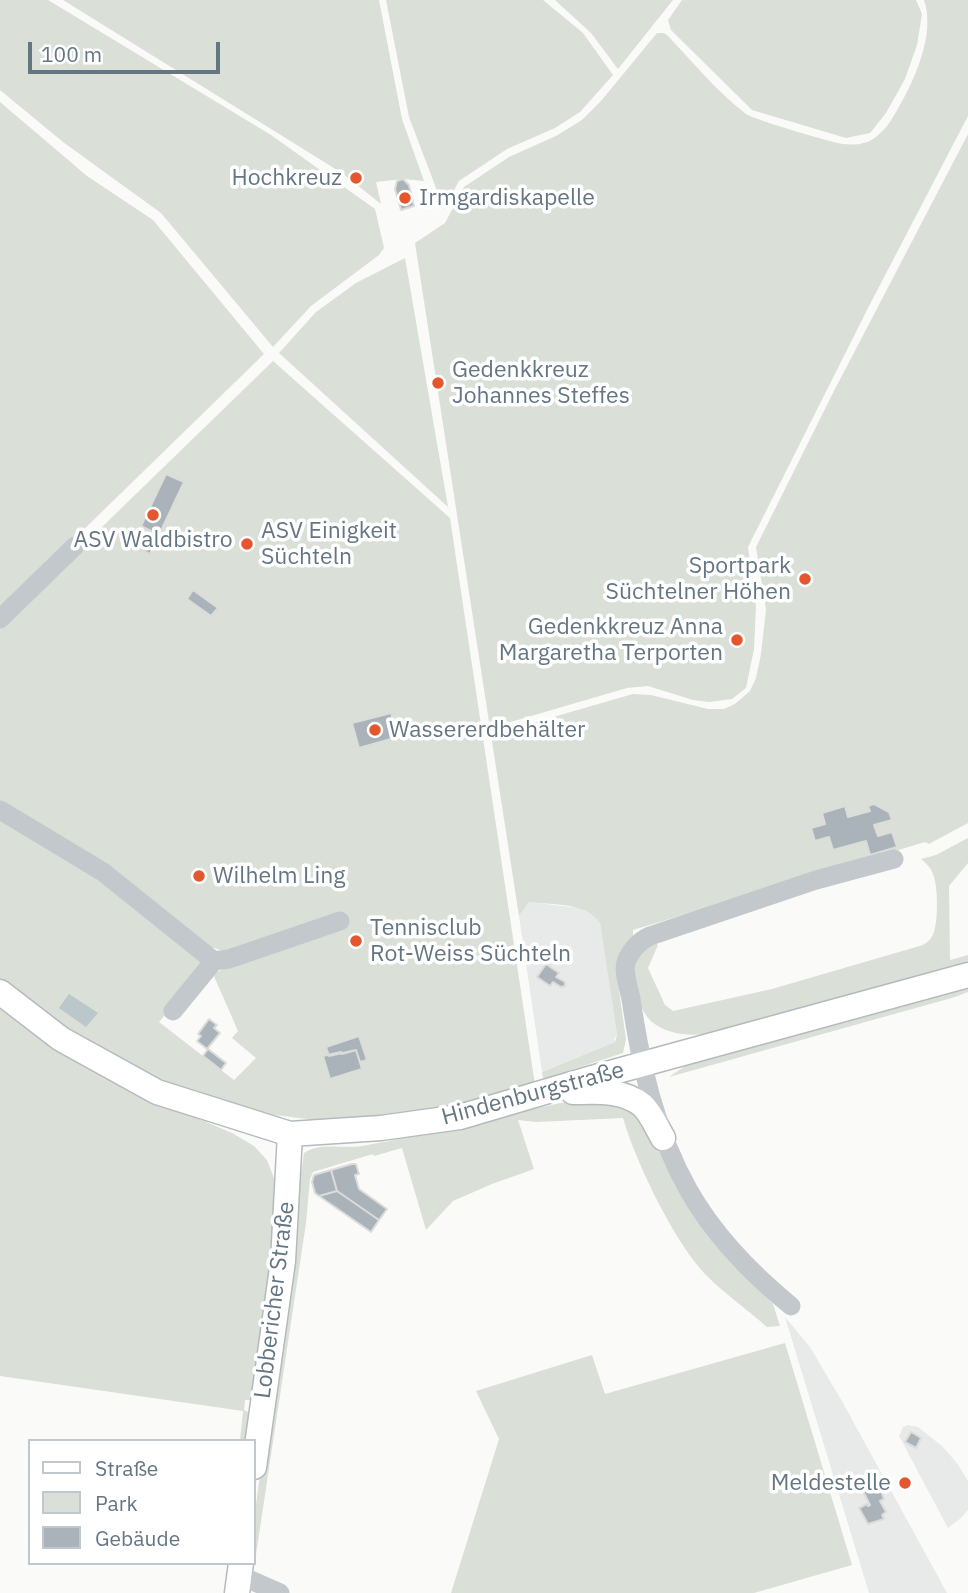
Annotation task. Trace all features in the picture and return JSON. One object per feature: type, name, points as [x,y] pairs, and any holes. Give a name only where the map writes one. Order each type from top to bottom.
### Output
[{"type":"main road","name":"Hindenburgstraße","points":[[0,992],[61,1039],[157,1092],[290,1133],[381,1128],[460,1117],[968,975]]},
{"type":"main road","points":[[541,1093],[603,1091],[624,1096],[643,1106],[663,1138]]},
{"type":"main road","name":"Lobbericher Straße","points":[[256,1453],[283,1261],[290,1133]]},
{"type":"street","points":[[0,619],[75,546]]},
{"type":"street","points":[[0,810],[103,872],[215,961]]},
{"type":"street","name":"Hindenburgstraße","points":[[791,1306],[716,1231],[689,1191],[663,1138],[641,1065],[625,964],[639,940],[816,880],[894,859]]},
{"type":"street","points":[[173,1011],[215,961],[229,959],[340,921]]},
{"type":"street","points":[[239,1577],[280,1593]]},
{"type":"shaded area","points":[[529,902],[579,908],[596,916],[600,923],[617,1035],[615,1042],[542,1072],[519,916]]},
{"type":"shaded area","points":[[69,994],[98,1013],[86,1027],[59,1008]]},
{"type":"shaded area","points":[[785,1317],[810,1347],[843,1403],[947,1593],[869,1593]]},
{"type":"shaded area","points":[[903,1427],[918,1427],[942,1446],[968,1481],[968,1510],[948,1528],[899,1436]]},
{"type":"green space","points":[[0,0],[48,0],[271,135],[375,209],[384,248],[379,255],[311,306],[273,347],[161,213],[63,142],[0,90]]},
{"type":"green space","points":[[63,0],[379,0],[402,119],[424,181],[403,179],[376,182],[381,204],[342,173]]},
{"type":"green space","points":[[386,0],[543,0],[583,33],[613,75],[580,112],[555,128],[507,149],[459,181],[444,209],[409,117]]},
{"type":"green space","points":[[555,0],[673,0],[618,69],[591,33]]},
{"type":"green space","points":[[682,0],[916,0],[922,14],[917,45],[905,79],[886,113],[870,133],[846,138],[752,110],[671,30],[668,20]]},
{"type":"green space","points":[[924,0],[968,0],[968,116],[748,547],[756,606],[754,649],[746,688],[732,699],[709,702],[693,700],[648,686],[627,688],[490,728],[415,243],[445,223],[464,187],[509,157],[556,136],[582,120],[657,33],[667,35],[715,86],[746,114],[777,126],[843,144],[870,141],[884,130],[893,118],[917,71],[926,35],[927,11]]},
{"type":"green space","points":[[0,102],[87,176],[153,220],[264,354],[0,611]]},
{"type":"green space","name":"Sportpark Süchtelner Höhen","points":[[968,134],[968,823],[929,844],[925,842],[633,930],[633,938],[617,976],[626,1039],[623,1053],[571,1070],[544,1083],[542,1072],[615,1042],[617,1035],[600,923],[587,911],[558,904],[529,902],[519,916],[491,735],[633,694],[651,695],[708,709],[724,709],[735,704],[750,691],[761,654],[766,610],[756,547]]},
{"type":"green space","points":[[405,258],[448,507],[279,353],[316,312],[356,283]]},
{"type":"green space","points":[[273,361],[450,518],[535,1085],[414,1115],[332,1122],[250,1112],[135,1072],[0,985],[0,816],[69,855],[203,960],[203,970],[159,1022],[234,1080],[256,1058],[232,1038],[238,1031],[213,974],[236,963],[225,952],[206,945],[0,805],[0,626]]},
{"type":"green space","points":[[968,838],[968,863],[949,886],[950,960],[968,955],[968,962],[704,1034],[684,1034],[664,1029],[652,1022],[640,1004],[635,988],[634,966],[642,951],[654,941],[658,945],[648,968],[665,1005],[673,1011],[772,989],[923,945],[934,933],[937,899],[933,874],[921,859],[936,855]]},
{"type":"green space","points":[[968,983],[968,992],[955,997],[669,1077],[694,1060]]},
{"type":"green space","points":[[0,1001],[138,1093],[232,1133],[254,1146],[267,1160],[275,1181],[279,1205],[256,1395],[245,1400],[244,1410],[252,1414],[249,1439],[240,1439],[243,1411],[0,1376]]},
{"type":"green space","points":[[589,1097],[643,1114],[711,1239],[773,1304],[780,1326],[767,1327],[705,1274],[687,1252],[654,1195],[623,1118],[536,1122],[518,1120],[534,1169],[453,1201],[426,1230],[402,1148],[313,1172],[256,1554],[256,1504],[304,1153],[317,1148],[355,1147]]},
{"type":"green space","points":[[785,1343],[852,1565],[754,1593],[451,1593],[499,1439],[476,1391],[592,1355],[605,1394]]},
{"type":"building","name":"Irmgardiskapelle","points":[[403,179],[409,185],[414,206],[401,210],[395,189],[397,181]]},
{"type":"building","points":[[166,474],[184,482],[159,535],[141,526]]},
{"type":"building","points":[[145,539],[155,544],[150,554],[140,550]]},
{"type":"building","points":[[193,590],[218,608],[211,616],[187,599]]},
{"type":"building","name":"Wassererdbehälter","points":[[391,713],[398,737],[359,748],[352,723]]},
{"type":"building","points":[[874,804],[889,812],[892,820],[874,825],[878,836],[892,832],[897,847],[870,855],[866,841],[833,850],[829,837],[815,841],[811,828],[825,824],[822,813],[845,806],[848,817],[870,811],[868,806]]},
{"type":"building","points":[[546,964],[559,973],[556,977],[565,982],[565,986],[561,987],[553,982],[550,986],[537,977]]},
{"type":"building","points":[[209,1019],[217,1025],[214,1028],[220,1033],[207,1049],[197,1041],[201,1036],[198,1034]]},
{"type":"building","points":[[359,1036],[367,1060],[360,1062],[356,1050],[329,1056],[326,1047]]},
{"type":"building","points":[[208,1049],[226,1063],[221,1070],[203,1056]]},
{"type":"building","points":[[356,1050],[362,1069],[330,1079],[323,1056]]},
{"type":"building","points":[[356,1164],[359,1174],[355,1175],[359,1189],[387,1209],[379,1220],[337,1191],[331,1170]]},
{"type":"building","points":[[331,1170],[337,1191],[319,1196],[315,1193],[312,1182],[314,1175]]},
{"type":"building","points":[[337,1191],[379,1220],[371,1232],[319,1196]]},
{"type":"building","points":[[911,1432],[921,1438],[916,1448],[905,1442]]},
{"type":"building","points":[[877,1480],[884,1499],[880,1501],[886,1512],[882,1515],[884,1519],[868,1524],[859,1508],[870,1505],[863,1491]]},
{"type":"place","name":"Hochkreuz","points":[[356,178]]},
{"type":"place","name":"Irmgardiskapelle","points":[[405,198]]},
{"type":"place","name":"Gedenkkreuz Johannes Steffes","points":[[438,383]]},
{"type":"place","name":"ASV Waldbistro","points":[[153,515]]},
{"type":"place","name":"ASV Einigkeit Süchteln","points":[[247,544]]},
{"type":"place","name":"Sportpark Süchtelner Höhen","points":[[805,579]]},
{"type":"place","name":"Gedenkkreuz Anna Margaretha Terporten","points":[[737,640]]},
{"type":"place","name":"Wassererdbehälter","points":[[375,730]]},
{"type":"place","name":"Wilhelm Ling","points":[[199,876]]},
{"type":"place","name":"Tennisclub Rot-Weiss Süchteln","points":[[356,941]]},
{"type":"place","name":"Meldestelle","points":[[905,1483]]}]
